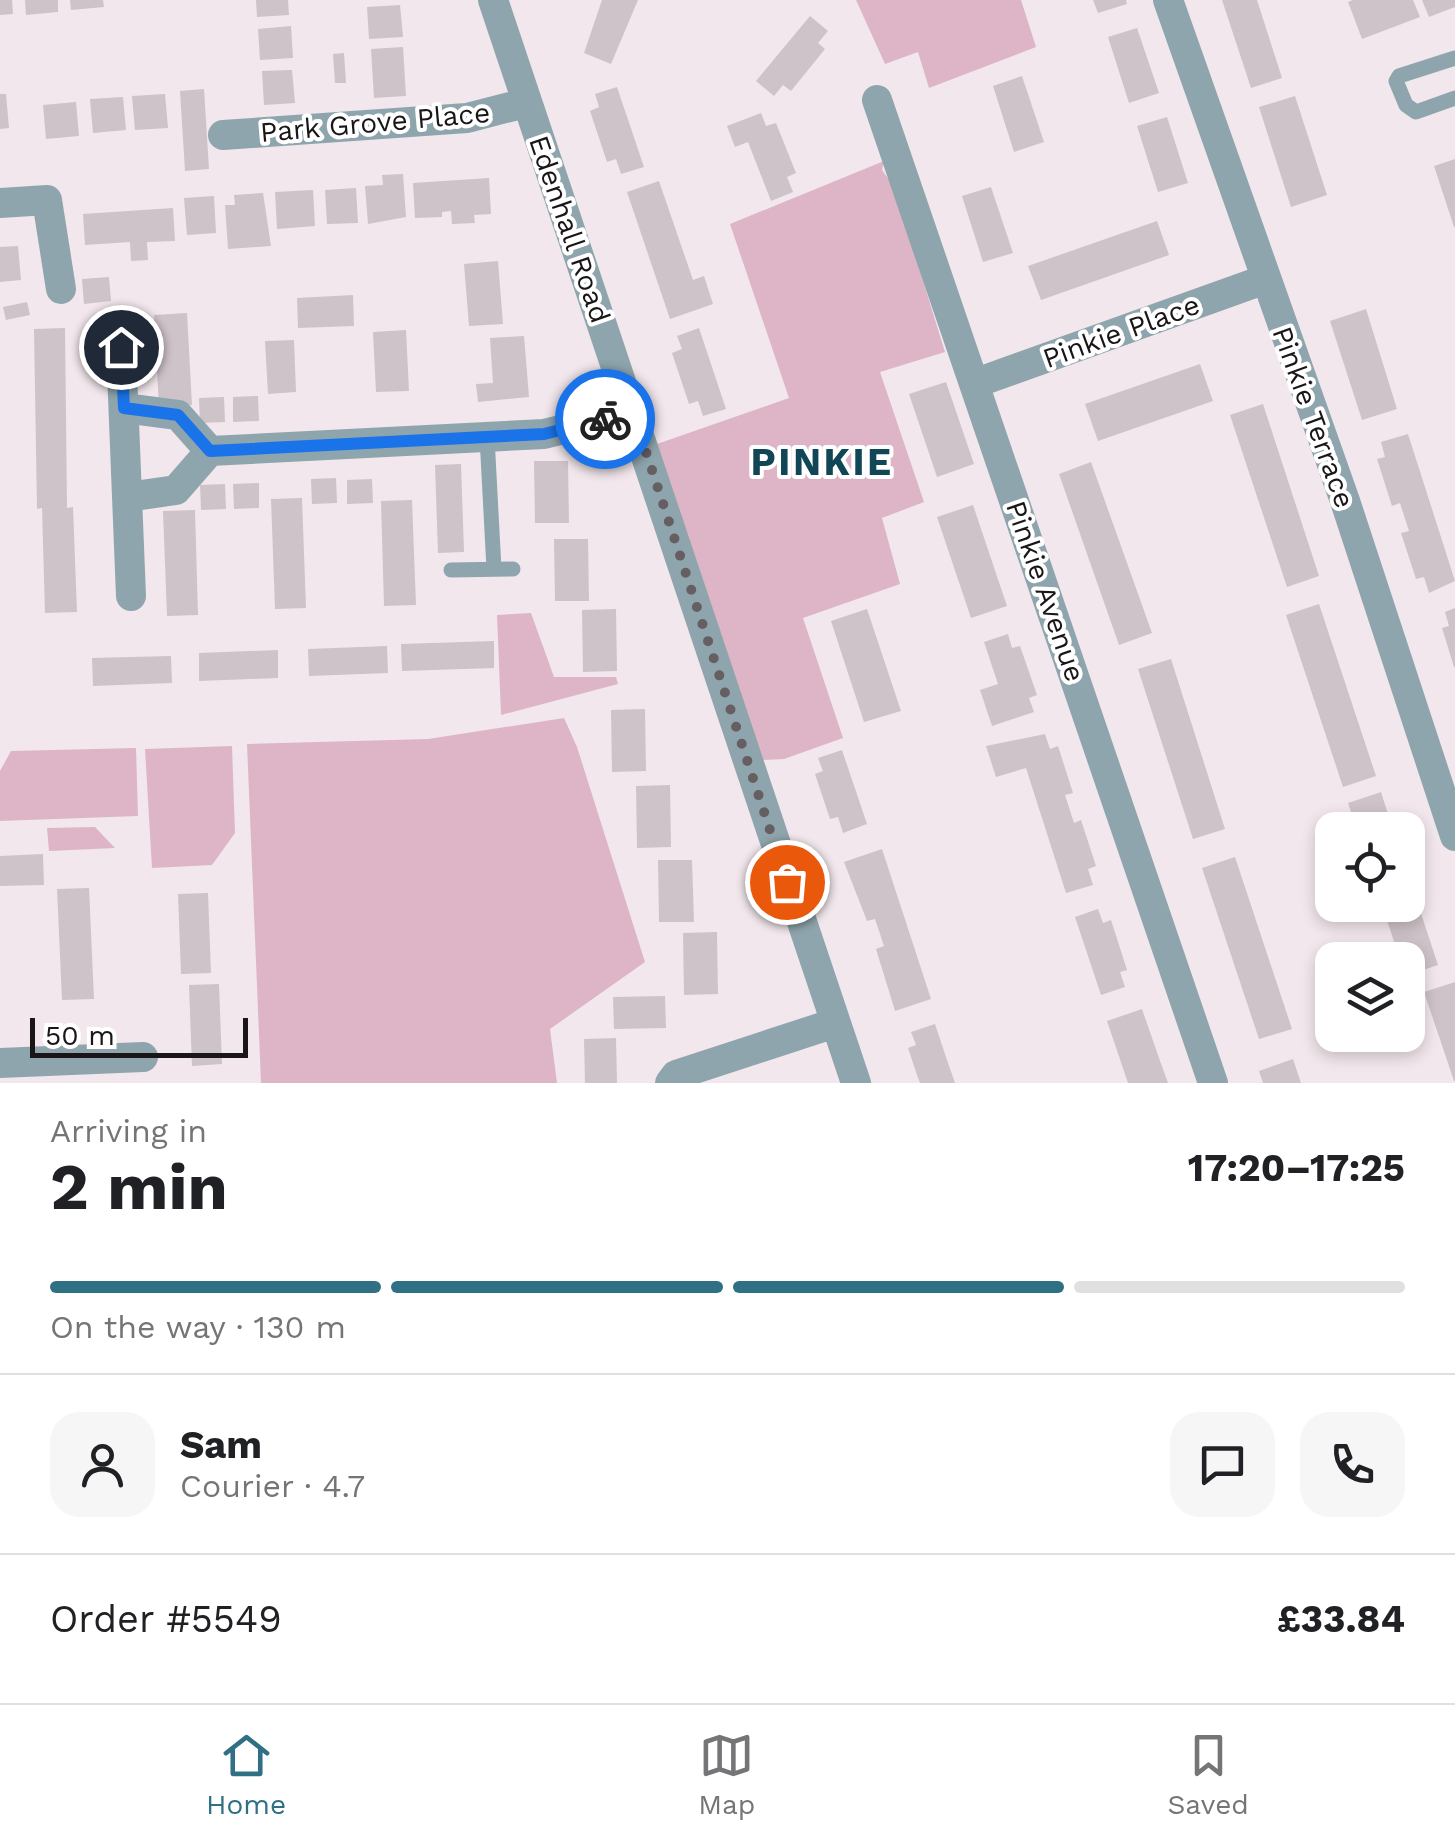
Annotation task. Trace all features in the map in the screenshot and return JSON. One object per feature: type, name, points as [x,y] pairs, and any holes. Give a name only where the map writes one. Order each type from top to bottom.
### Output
[{"type":"street","name":"Edenhall Road","points":[[493,0],[856,1083]]},
{"type":"street","name":"Pinkie Terrace","points":[[1168,0],[1345,501],[1455,836]]},
{"type":"street","name":"Pinkie Avenue","points":[[877,100],[1213,1083]]},
{"type":"street","name":"Park Grove Place","points":[[223,135],[467,118],[526,103]]},
{"type":"street","points":[[0,203],[47,200],[61,289]]},
{"type":"street","name":"Pinkie Place","points":[[976,383],[1266,279]]},
{"type":"street","points":[[121,347],[131,596]]},
{"type":"street","points":[[124,408],[178,415],[210,451]]},
{"type":"street","points":[[127,497],[176,490],[210,451],[544,434],[633,412]]},
{"type":"street","points":[[670,1083],[676,1076],[834,1024]]},
{"type":"street","points":[[0,1063],[143,1057]]},
{"type":"lane","points":[[1455,58],[1398,76],[1396,81],[1406,106],[1416,112],[1455,98]]},
{"type":"lane","points":[[487,437],[494,569]]},
{"type":"lane","points":[[451,570],[513,569]]},
{"type":"shaded area","points":[[856,0],[1021,0],[1036,47],[929,88],[918,52],[885,64]]},
{"type":"shaded area","points":[[884,161],[882,170],[894,187],[945,352],[880,372],[924,502],[882,518],[900,584],[803,618],[843,738],[784,759],[763,760],[657,444],[789,398],[730,224]]},
{"type":"shaded area","points":[[531,613],[554,677],[616,677],[618,684],[501,715],[497,615]]},
{"type":"shaded area","points":[[564,718],[577,747],[645,962],[550,1029],[557,1083],[261,1083],[247,744],[428,739]]},
{"type":"shaded area","points":[[232,746],[235,833],[212,865],[152,868],[145,749]]},
{"type":"shaded area","points":[[136,748],[138,816],[0,821],[0,771],[11,751]]},
{"type":"shaded area","points":[[95,827],[115,848],[49,851],[47,828]]},
{"type":"building","points":[[0,0],[12,0],[13,14],[0,15]]},
{"type":"building","points":[[25,0],[58,0],[58,12],[26,15]]},
{"type":"building","points":[[70,0],[103,0],[104,7],[71,10]]},
{"type":"building","points":[[256,0],[288,0],[289,15],[257,17]]},
{"type":"building","points":[[602,0],[638,0],[611,64],[584,53]]},
{"type":"building","points":[[1093,0],[1126,0],[1127,4],[1098,13]]},
{"type":"building","points":[[1222,0],[1257,0],[1282,78],[1251,88]]},
{"type":"building","points":[[1413,0],[1420,17],[1362,39],[1348,2]]},
{"type":"building","points":[[1422,0],[1455,0],[1455,7],[1429,17]]},
{"type":"building","points":[[400,5],[403,37],[369,39],[367,7]]},
{"type":"building","points":[[810,16],[828,31],[818,43],[825,49],[791,91],[783,85],[774,96],[756,81]]},
{"type":"building","points":[[291,26],[293,58],[260,60],[258,29]]},
{"type":"building","points":[[1137,28],[1159,93],[1129,103],[1108,37]]},
{"type":"building","points":[[403,47],[406,96],[374,98],[371,49]]},
{"type":"building","points":[[344,53],[346,83],[335,83],[333,54]]},
{"type":"building","points":[[292,70],[295,103],[264,105],[262,71]]},
{"type":"building","points":[[1022,76],[1044,142],[1014,152],[993,86]]},
{"type":"building","points":[[617,87],[644,167],[621,174],[616,159],[607,162],[590,111],[599,107],[595,94]]},
{"type":"building","points":[[204,89],[209,169],[185,171],[180,91]]},
{"type":"building","points":[[0,94],[6,94],[9,128],[0,129]]},
{"type":"building","points":[[165,94],[168,128],[135,130],[132,96]]},
{"type":"building","points":[[1295,96],[1327,195],[1291,207],[1259,107]]},
{"type":"building","points":[[123,97],[126,130],[93,133],[90,99]]},
{"type":"building","points":[[76,102],[79,136],[46,139],[43,105]]},
{"type":"building","points":[[761,113],[766,126],[776,123],[796,173],[787,177],[793,192],[771,201],[748,142],[735,147],[727,126]]},
{"type":"building","points":[[1167,117],[1188,183],[1158,192],[1137,126]]},
{"type":"building","points":[[1455,159],[1455,227],[1454,227],[1434,166]]},
{"type":"building","points":[[403,174],[406,217],[368,224],[365,186],[383,185],[382,175]]},
{"type":"building","points":[[489,178],[491,214],[474,215],[475,223],[452,224],[451,211],[442,212],[442,217],[415,218],[413,183]]},
{"type":"building","points":[[659,181],[693,280],[704,276],[713,304],[670,319],[627,192]]},
{"type":"building","points":[[991,187],[1013,253],[983,262],[962,196]]},
{"type":"building","points":[[356,188],[358,223],[327,224],[325,190]]},
{"type":"building","points":[[313,190],[315,226],[277,229],[275,192]]},
{"type":"building","points":[[263,193],[271,246],[228,249],[225,205],[235,205],[234,195]]},
{"type":"building","points":[[214,196],[216,233],[187,235],[184,198]]},
{"type":"building","points":[[173,208],[175,241],[147,242],[148,260],[131,261],[130,242],[85,245],[83,214]]},
{"type":"building","points":[[1157,221],[1169,255],[1041,300],[1028,266]]},
{"type":"building","points":[[18,246],[21,280],[0,282],[0,247]]},
{"type":"building","points":[[498,261],[503,324],[469,326],[464,264]]},
{"type":"building","points":[[109,277],[111,301],[84,304],[82,279]]},
{"type":"building","points":[[353,295],[354,326],[298,328],[297,298]]},
{"type":"building","points":[[27,302],[30,315],[6,320],[3,307]]},
{"type":"building","points":[[1366,309],[1397,409],[1362,420],[1330,321]]},
{"type":"building","points":[[187,313],[192,405],[159,407],[154,315]]},
{"type":"building","points":[[65,328],[67,508],[73,507],[77,612],[45,613],[42,508],[37,509],[34,329]]},
{"type":"building","points":[[699,328],[726,409],[703,416],[698,401],[689,404],[672,353],[682,349],[677,336]]},
{"type":"building","points":[[406,330],[409,391],[376,392],[373,332]]},
{"type":"building","points":[[524,336],[529,397],[478,402],[476,384],[493,383],[490,338]]},
{"type":"building","points":[[294,340],[296,392],[268,394],[265,341]]},
{"type":"building","points":[[1200,364],[1213,401],[1098,441],[1085,404]]},
{"type":"building","points":[[946,382],[974,464],[937,477],[909,394]]},
{"type":"building","points":[[258,396],[259,421],[233,422],[233,397]]},
{"type":"building","points":[[224,397],[225,422],[200,423],[199,398]]},
{"type":"building","points":[[1263,404],[1319,576],[1287,587],[1230,415]]},
{"type":"building","points":[[1408,434],[1455,581],[1429,593],[1424,577],[1416,579],[1401,533],[1409,531],[1400,503],[1392,506],[1377,459],[1385,457],[1381,442]]},
{"type":"building","points":[[534,461],[568,461],[569,523],[535,523]]},
{"type":"building","points":[[1091,462],[1152,633],[1119,645],[1059,474]]},
{"type":"building","points":[[461,464],[464,552],[438,553],[435,465]]},
{"type":"building","points":[[336,478],[337,503],[312,504],[311,479]]},
{"type":"building","points":[[372,479],[373,503],[347,504],[347,480]]},
{"type":"building","points":[[259,483],[259,508],[234,509],[233,484]]},
{"type":"building","points":[[225,484],[226,509],[201,510],[200,485]]},
{"type":"building","points":[[302,498],[306,608],[275,609],[271,499]]},
{"type":"building","points":[[412,500],[416,605],[384,606],[381,501]]},
{"type":"building","points":[[973,505],[1007,606],[971,618],[937,517]]},
{"type":"building","points":[[195,510],[198,615],[167,616],[163,511]]},
{"type":"building","points":[[554,539],[588,539],[589,601],[555,601]]},
{"type":"building","points":[[1319,604],[1376,776],[1343,787],[1286,615]]},
{"type":"building","points":[[1455,608],[1454,667],[1442,628],[1449,626],[1445,612]]},
{"type":"building","points":[[616,609],[617,671],[583,672],[582,610]]},
{"type":"building","points":[[867,609],[901,711],[864,722],[831,621]]},
{"type":"building","points":[[1008,634],[1012,648],[1020,646],[1037,695],[1029,698],[1034,712],[992,726],[980,690],[998,684],[984,642]]},
{"type":"building","points":[[494,641],[494,668],[402,671],[401,644]]},
{"type":"building","points":[[387,646],[388,673],[309,676],[308,649]]},
{"type":"building","points":[[278,650],[278,678],[199,681],[199,653]]},
{"type":"building","points":[[171,656],[172,683],[93,686],[92,658]]},
{"type":"building","points":[[1171,659],[1225,829],[1193,839],[1138,669]]},
{"type":"building","points":[[645,709],[646,771],[612,772],[611,710]]},
{"type":"building","points":[[1045,734],[1050,749],[1058,746],[1073,793],[1065,795],[1074,823],[1081,820],[1096,866],[1088,869],[1093,885],[1066,893],[1026,768],[996,777],[986,746]]},
{"type":"building","points":[[842,750],[867,824],[843,833],[838,817],[830,819],[815,774],[823,771],[818,758]]},
{"type":"building","points":[[670,785],[671,847],[637,848],[636,786]]},
{"type":"building","points":[[1381,792],[1387,812],[1351,812],[1348,803]]},
{"type":"building","points":[[882,849],[931,999],[895,1011],[876,949],[884,946],[875,919],[867,921],[844,862]]},
{"type":"building","points":[[43,854],[44,885],[0,886],[0,856]]},
{"type":"building","points":[[1235,857],[1292,1029],[1259,1039],[1202,868]]},
{"type":"building","points":[[658,860],[692,860],[694,922],[659,922]]},
{"type":"building","points":[[89,888],[94,999],[62,1000],[57,889]]},
{"type":"building","points":[[208,893],[211,973],[181,974],[178,894]]},
{"type":"building","points":[[1098,909],[1103,923],[1111,920],[1127,970],[1120,972],[1125,987],[1101,995],[1075,917]]},
{"type":"building","points":[[1388,922],[1424,922],[1438,965],[1425,969],[1425,942],[1394,942]]},
{"type":"building","points":[[717,932],[718,994],[684,995],[683,933]]},
{"type":"building","points":[[1455,982],[1455,1081],[1425,995],[1425,992]]},
{"type":"building","points":[[219,984],[222,1064],[192,1066],[189,985]]},
{"type":"building","points":[[665,996],[666,1028],[614,1029],[613,997]]},
{"type":"building","points":[[1142,1009],[1168,1083],[1128,1083],[1107,1021]]},
{"type":"building","points":[[935,1024],[955,1083],[920,1083],[916,1072],[908,1048],[916,1045],[911,1032]]},
{"type":"building","points":[[616,1038],[617,1083],[585,1083],[584,1039]]},
{"type":"building","points":[[1293,1059],[1301,1083],[1263,1083],[1259,1071]]},
{"type":"way so far","points":[[605,419],[633,412],[787,882]]},
{"type":"district","name":"PINKIE","points":[[822,462]]},
{"type":"route","points":[[121,347],[124,408],[178,415],[210,451],[544,434],[605,419]]}]
